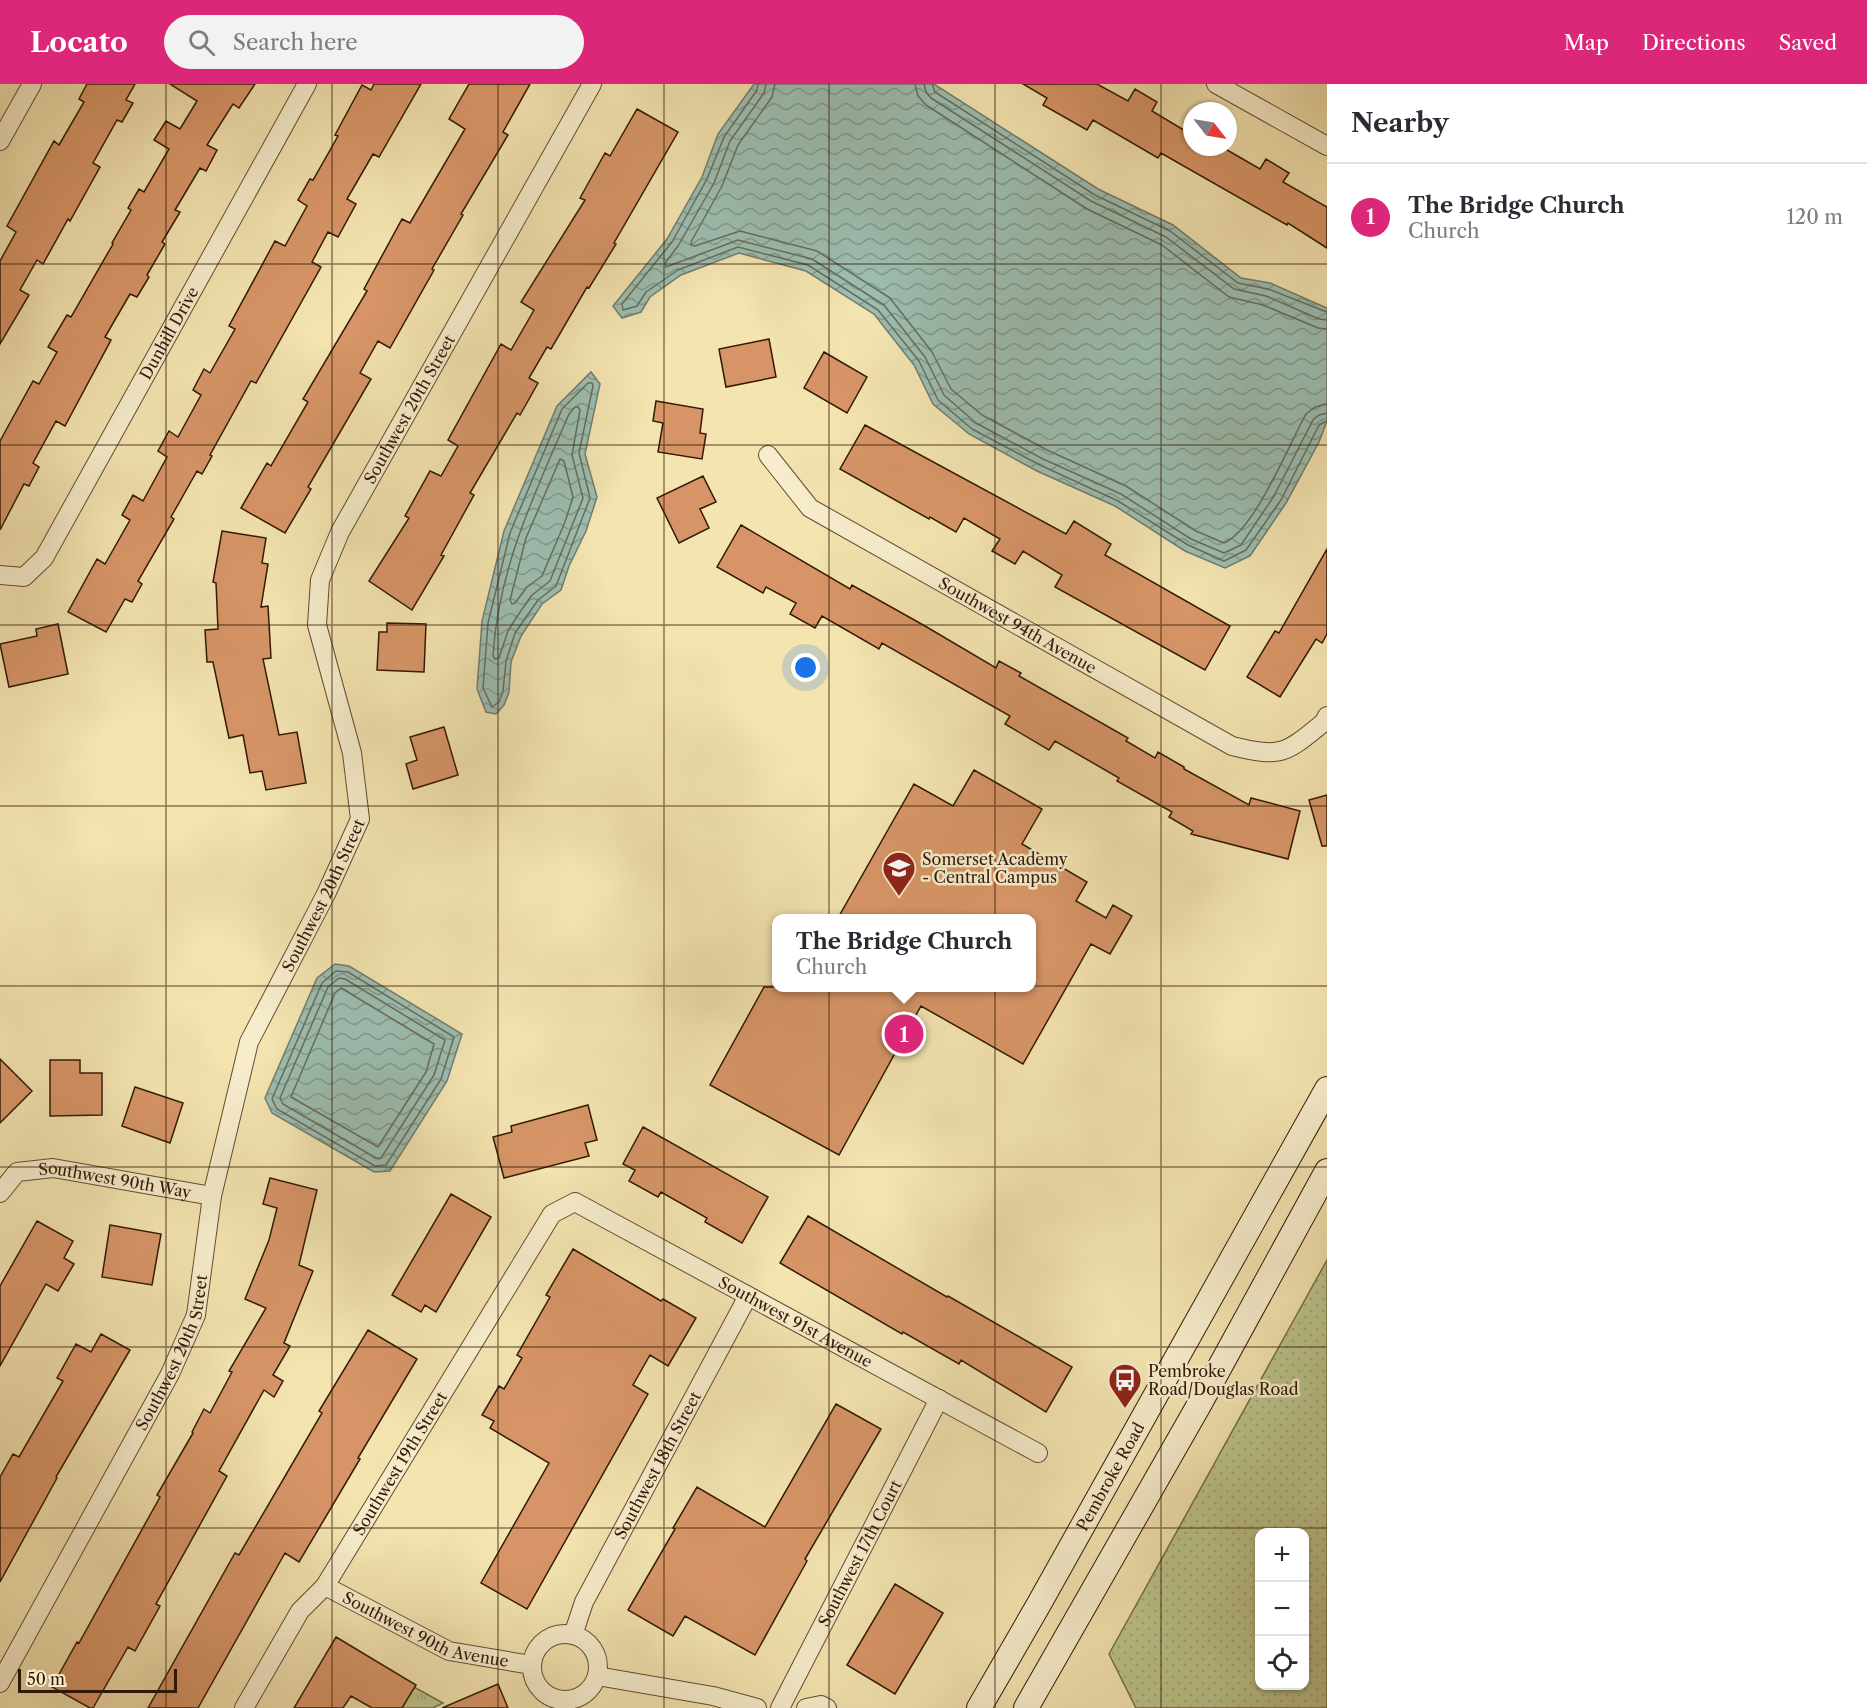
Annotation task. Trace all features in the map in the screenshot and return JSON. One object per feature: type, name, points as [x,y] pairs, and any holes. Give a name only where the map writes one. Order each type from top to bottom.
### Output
[{"type":"main road","name":"Pembroke Road","points":[[979,1708],[1327,1089]]},
{"type":"main road","points":[[1026,1708],[1199,1405],[1327,1171]]},
{"type":"main road","points":[[1222,1277],[1258,1296]]},
{"type":"street","points":[[0,141],[32,84]]},
{"type":"street","name":"Dunhill Drive","points":[[0,575],[24,577],[45,558],[307,84]]},
{"type":"street","name":"Southwest 20th Street","points":[[0,1683],[170,1374],[196,1315],[212,1196],[249,1042],[326,894],[360,819],[352,753],[317,625],[320,580],[339,532],[592,84]]},
{"type":"street","points":[[1216,84],[1327,147]]},
{"type":"street","name":"Southwest 94th Avenue","points":[[768,455],[810,508],[1232,746],[1264,753],[1291,749],[1324,722],[1327,716]]},
{"type":"street","name":"Southwest 90th Way","points":[[0,1193],[17,1172],[52,1168],[212,1196]]},
{"type":"street","name":"Southwest 91st Avenue","points":[[552,1214],[576,1202],[1038,1453]]},
{"type":"street","name":"Southwest 19th Street","points":[[244,1708],[300,1611],[325,1586],[552,1214]]},
{"type":"street","name":"Southwest 18th Street","points":[[573,1635],[584,1602],[748,1296]]},
{"type":"street","name":"Southwest 17th Court","points":[[780,1708],[939,1399]]},
{"type":"street","name":"Southwest 90th Avenue","points":[[325,1586],[449,1651],[531,1665]]},
{"type":"street","points":[[557,1635],[573,1635],[582,1639],[591,1648],[597,1659],[597,1676],[584,1693],[559,1704],[539,1688],[532,1675],[531,1665],[536,1650],[546,1641],[557,1635]]},
{"type":"street","points":[[597,1676],[712,1696],[756,1708]]},
{"type":"street","points":[[806,1708],[821,1705],[827,1708]]},
{"type":"green space","points":[[1327,1260],[1327,1708],[1136,1708],[1109,1654]]},
{"type":"green space","points":[[412,1686],[443,1703],[433,1708],[400,1708]]},
{"type":"water","points":[[754,84],[934,84],[1098,189],[1173,225],[1241,278],[1270,283],[1327,308],[1327,421],[1319,442],[1286,503],[1250,556],[1225,568],[1185,551],[1115,506],[1037,471],[969,434],[933,404],[914,365],[874,314],[806,271],[739,253],[681,275],[650,297],[641,312],[622,318],[613,306],[667,239],[702,177],[718,134]]},
{"type":"water","points":[[591,372],[600,384],[585,454],[597,497],[586,531],[569,566],[561,590],[542,604],[521,636],[511,662],[509,692],[504,705],[496,714],[486,712],[477,689],[482,621],[504,531],[557,406]]},
{"type":"water","points":[[335,964],[349,966],[462,1034],[447,1081],[390,1171],[374,1172],[272,1113],[265,1098],[317,978]]},
{"type":"building","points":[[87,84],[135,84],[126,100],[133,103],[122,122],[117,120],[93,163],[100,167],[70,221],[68,219],[43,264],[37,260],[20,290],[29,295],[0,344],[0,261],[16,232],[7,226],[54,141],[59,145],[84,102],[79,99]]},
{"type":"building","points":[[170,84],[255,84],[239,108],[233,104],[207,145],[217,150],[206,171],[200,168],[175,210],[180,212],[162,242],[165,244],[147,275],[149,277],[137,297],[130,294],[105,337],[111,340],[65,426],[56,421],[33,463],[39,467],[29,486],[24,484],[0,530],[0,441],[33,381],[39,384],[57,352],[48,347],[67,315],[71,317],[131,210],[128,208],[139,189],[144,192],[169,149],[154,140],[166,121],[180,129],[197,101]]},
{"type":"building","points":[[374,84],[421,84],[379,157],[373,154],[347,199],[356,204],[338,237],[328,232],[312,262],[321,267],[256,383],[251,381],[202,474],[197,471],[171,517],[174,519],[138,581],[142,584],[132,602],[125,599],[106,632],[68,612],[97,559],[105,564],[130,520],[122,515],[133,495],[143,501],[167,457],[158,451],[169,431],[178,437],[201,395],[193,390],[204,369],[210,373],[235,329],[229,326],[275,241],[285,246],[307,206],[298,200],[310,179],[313,180],[338,136],[335,135],[362,85],[371,90]]},
{"type":"building","points":[[469,84],[530,84],[503,132],[508,135],[461,214],[463,215],[432,269],[434,270],[390,348],[378,341],[360,373],[371,379],[308,487],[311,489],[285,533],[241,508],[267,463],[271,466],[308,402],[303,399],[367,291],[364,289],[402,219],[410,223],[465,129],[449,119]]},
{"type":"building","points":[[1023,84],[1097,84],[1128,101],[1135,89],[1157,102],[1152,111],[1183,130],[1183,156],[1237,156],[1260,169],[1266,159],[1289,173],[1283,182],[1327,207],[1327,248],[1288,223],[1287,225],[1161,153],[1158,158],[1093,120],[1087,130],[1043,105],[1047,98]]},
{"type":"building","points":[[637,109],[678,132],[614,243],[616,244],[589,288],[587,287],[551,349],[547,347],[529,378],[538,383],[520,415],[517,413],[470,493],[474,495],[441,555],[444,556],[412,610],[369,581],[409,518],[405,516],[430,471],[441,476],[458,446],[448,440],[501,344],[511,350],[534,310],[521,302],[585,200],[580,198],[605,153],[610,156]]},
{"type":"building","points":[[769,339],[776,377],[726,387],[719,349]]},
{"type":"building","points":[[824,352],[867,377],[847,413],[804,388]]},
{"type":"building","points":[[656,401],[703,409],[700,433],[706,434],[702,459],[658,452],[663,423],[653,421]]},
{"type":"building","points":[[865,425],[1066,534],[1074,521],[1111,544],[1105,555],[1230,626],[1205,670],[1055,587],[1062,575],[1023,551],[1015,564],[992,551],[1000,539],[964,518],[956,532],[840,469]]},
{"type":"building","points":[[703,476],[716,502],[700,509],[709,528],[679,543],[657,498]]},
{"type":"building","points":[[741,525],[850,589],[852,585],[996,668],[999,661],[1021,673],[1019,676],[1128,738],[1126,741],[1155,758],[1158,752],[1249,805],[1251,798],[1300,811],[1288,859],[1191,834],[1193,831],[1169,817],[1172,812],[1117,781],[1119,778],[1055,741],[1049,750],[1005,724],[1010,716],[882,643],[879,649],[822,616],[815,628],[790,614],[796,603],[766,587],[763,593],[717,567]]},
{"type":"building","points":[[222,531],[266,538],[262,563],[268,564],[261,607],[268,606],[271,658],[263,659],[279,735],[297,732],[306,783],[266,790],[262,771],[250,773],[243,735],[229,738],[213,662],[207,662],[205,630],[218,629],[216,583],[213,582]]},
{"type":"building","points":[[1327,549],[1327,634],[1322,643],[1316,639],[1280,697],[1247,677],[1275,631],[1279,633]]},
{"type":"building","points":[[387,623],[426,624],[424,672],[377,670],[379,632],[387,632]]},
{"type":"building","points":[[58,624],[68,674],[9,687],[0,644],[37,636],[36,629]]},
{"type":"building","points":[[444,727],[458,775],[413,789],[406,764],[417,760],[410,737]]},
{"type":"building","points":[[974,770],[1042,809],[1022,844],[1087,882],[1076,901],[1106,918],[1113,905],[1132,916],[1110,954],[1091,944],[1023,1064],[921,1006],[839,1155],[710,1085],[764,987],[772,987],[772,992],[1036,992],[1036,914],[840,914],[914,784],[953,806]]},
{"type":"building","points":[[1327,795],[1327,846],[1322,846],[1309,800]]},
{"type":"building","points":[[0,1059],[32,1091],[0,1123]]},
{"type":"building","points":[[50,1060],[80,1060],[80,1073],[102,1073],[102,1115],[50,1116]]},
{"type":"building","points":[[135,1087],[183,1103],[170,1143],[122,1126]]},
{"type":"building","points":[[588,1105],[597,1140],[585,1143],[589,1156],[504,1178],[493,1137],[512,1132],[511,1126]]},
{"type":"building","points":[[643,1127],[768,1197],[742,1243],[705,1222],[707,1218],[661,1192],[658,1197],[629,1181],[635,1170],[623,1164]]},
{"type":"building","points":[[270,1178],[317,1190],[299,1265],[313,1271],[284,1343],[290,1346],[273,1375],[283,1381],[274,1397],[264,1390],[219,1471],[227,1476],[156,1604],[160,1606],[135,1651],[128,1647],[93,1708],[90,1708],[52,1687],[160,1497],[157,1495],[193,1433],[204,1409],[210,1413],[232,1372],[229,1371],[266,1308],[245,1299],[269,1240],[277,1208],[263,1204]]},
{"type":"building","points":[[451,1194],[491,1217],[436,1312],[425,1305],[421,1312],[392,1295]]},
{"type":"building","points":[[808,1216],[1072,1367],[1046,1412],[961,1360],[959,1364],[903,1332],[902,1334],[780,1263]]},
{"type":"building","points":[[37,1221],[73,1241],[64,1258],[74,1264],[58,1291],[46,1284],[0,1366],[0,1286]]},
{"type":"building","points":[[110,1225],[161,1234],[152,1285],[102,1277]]},
{"type":"building","points":[[573,1249],[661,1301],[663,1299],[696,1318],[668,1366],[650,1355],[633,1385],[648,1394],[527,1609],[481,1583],[549,1463],[490,1428],[494,1421],[482,1415],[499,1386],[504,1389],[522,1358],[517,1355],[550,1297],[546,1295]]},
{"type":"building","points":[[368,1330],[417,1359],[358,1458],[360,1459],[299,1562],[285,1553],[198,1708],[148,1708],[235,1553],[239,1555],[322,1413],[319,1411]]},
{"type":"building","points":[[101,1334],[130,1350],[56,1477],[0,1582],[0,1477],[13,1454],[19,1457],[63,1381],[57,1378],[76,1344],[91,1352]]},
{"type":"building","points":[[836,1404],[881,1429],[805,1559],[807,1561],[755,1655],[685,1616],[673,1636],[628,1610],[697,1487],[765,1527]]},
{"type":"building","points":[[895,1584],[943,1613],[895,1694],[847,1665]]},
{"type":"building","points":[[336,1637],[416,1685],[402,1708],[372,1708],[351,1696],[343,1708],[294,1708]]},
{"type":"building","points":[[498,1684],[508,1708],[442,1708]]},
{"type":"place","name":"Somerset Academy - Central Campus","points":[[899,897]]},
{"type":"place","name":"The Bridge Church","points":[[904,1034]]},
{"type":"place","name":"Pembroke Road/Douglas Road","points":[[1125,1409]]}]
